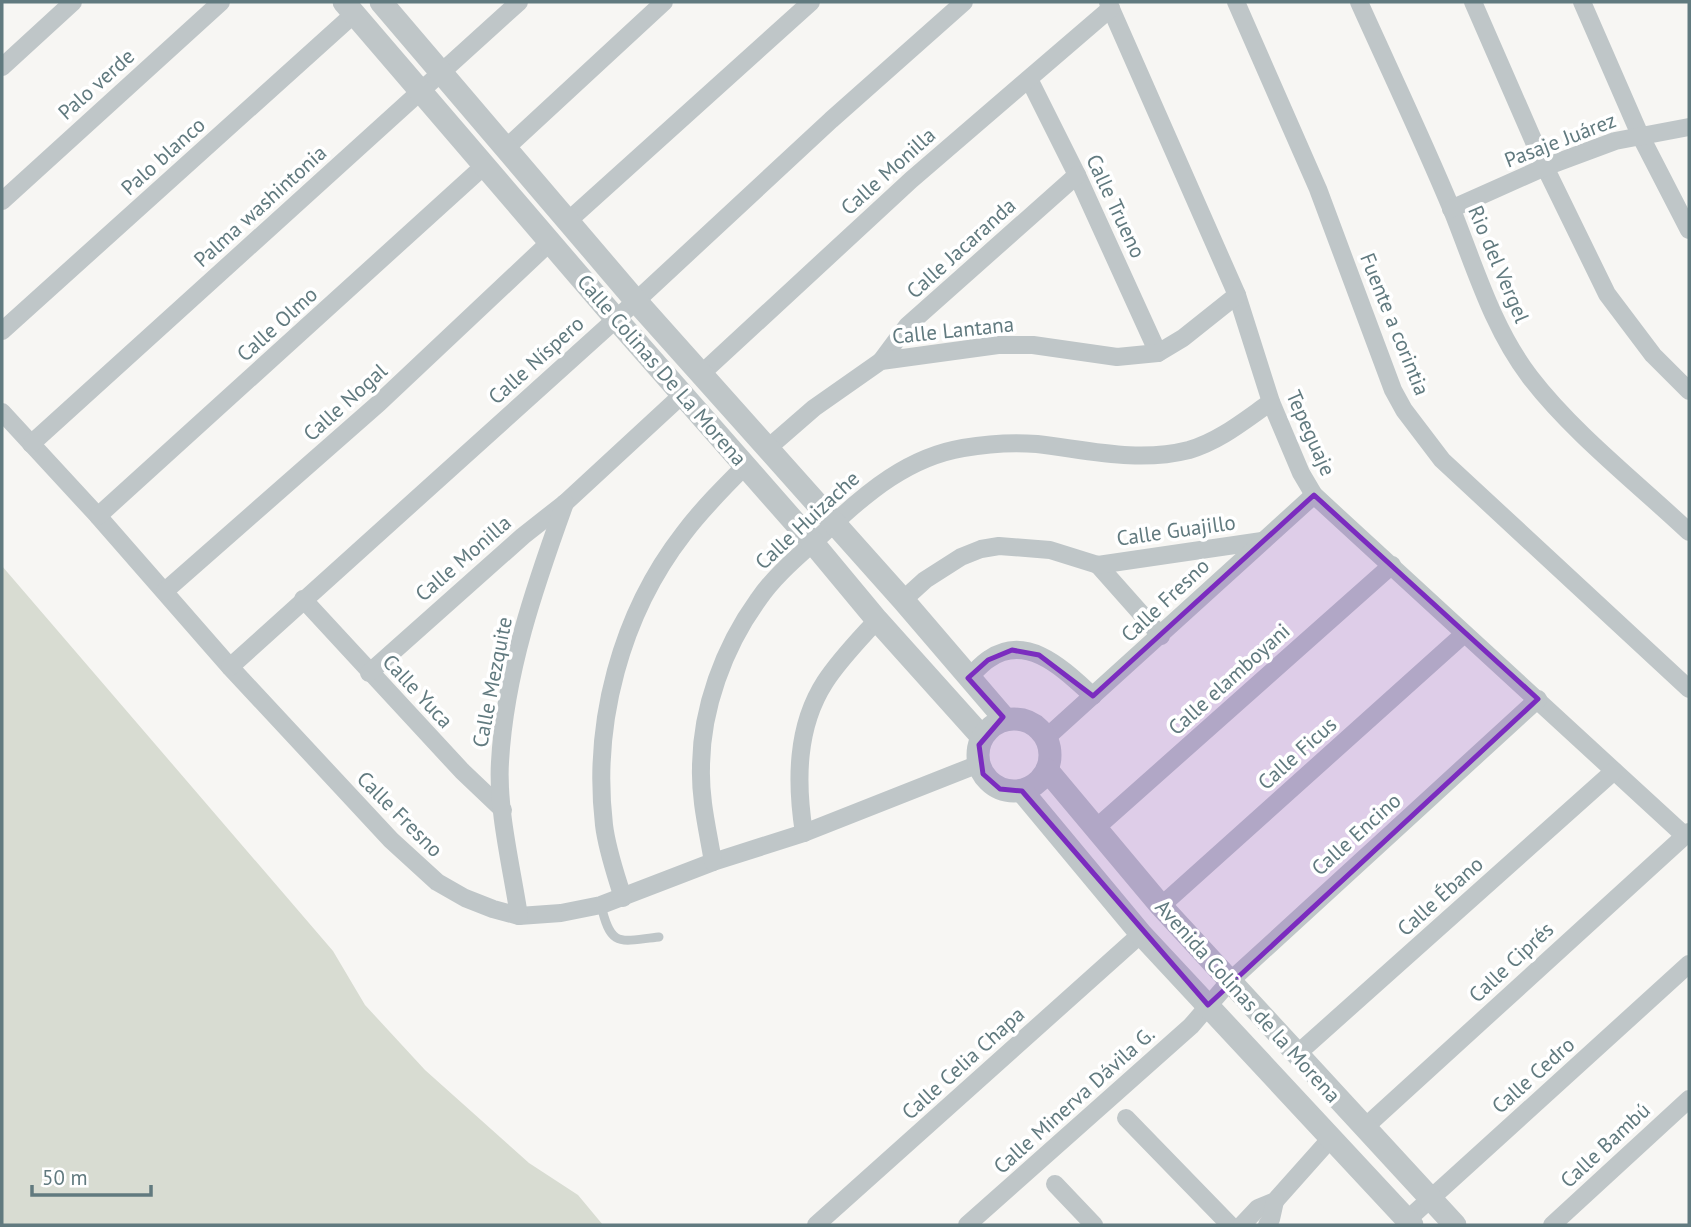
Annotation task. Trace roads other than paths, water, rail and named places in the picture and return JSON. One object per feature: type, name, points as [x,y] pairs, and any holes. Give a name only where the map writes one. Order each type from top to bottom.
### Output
[{"type":"street","points":[[2,67],[73,2]]},
{"type":"street","name":"Palo verde","points":[[2,201],[221,2]]},
{"type":"street","name":"Calle Colinas De La Morena","points":[[381,2],[636,301],[903,600],[1005,719]]},
{"type":"street","name":"Palma washintonia","points":[[31,444],[519,2]]},
{"type":"street","points":[[506,148],[664,2]]},
{"type":"street","points":[[568,221],[811,2]]},
{"type":"street","name":"Calle Níspero","points":[[230,667],[964,2]]},
{"type":"street","name":"Fuente a corintia","points":[[1236,2],[1318,189],[1393,390],[1404,410],[1442,460],[1689,689]]},
{"type":"street","name":"Rio del Vergel","points":[[1359,2],[1451,209],[1493,316],[1511,348],[1530,376],[1576,427],[1689,532]]},
{"type":"street","points":[[1473,2],[1545,167],[1607,294],[1653,355],[1689,391]]},
{"type":"street","points":[[1582,2],[1640,135],[1689,230]]},
{"type":"street","name":"Calle Monilla","points":[[701,374],[911,180],[1030,79],[1109,5]]},
{"type":"street","name":"Tepeguaje","points":[[1109,5],[1237,295],[1271,402],[1301,473],[1314,495],[1614,771],[1687,833]]},
{"type":"street","name":"Calle Colinas De La Morena","points":[[349,8],[877,620],[982,737]]},
{"type":"street","name":"Palo blanco","points":[[2,331],[349,8]]},
{"type":"street","name":"Calle Trueno","points":[[1030,79],[1077,174],[1158,353]]},
{"type":"street","name":"Pasaje Juárez","points":[[1451,209],[1545,167],[1615,141],[1689,127]]},
{"type":"street","name":"Calle Olmo","points":[[98,516],[485,164]]},
{"type":"street","name":"Calle Jacaranda","points":[[880,361],[907,326],[1077,174]]},
{"type":"street","name":"Calle Nogal","points":[[166,591],[379,403],[550,242]]},
{"type":"street","name":"Calle Lantana","points":[[768,448],[814,408],[880,361],[998,345],[1033,345],[1117,358],[1158,353],[1183,338],[1237,295]]},
{"type":"street","name":"Calle Monilla","points":[[369,673],[565,502],[682,395]]},
{"type":"street","name":"Calle Huizache","points":[[713,862],[703,804],[701,767],[705,732],[725,657],[759,598],[861,497],[886,479],[916,463],[960,448],[1034,444],[1121,456],[1155,456],[1190,449],[1222,436],[1271,402]]},
{"type":"street","name":"Calle Fresno","points":[[2,412],[166,591],[230,667],[414,863],[437,882],[465,898],[519,916],[561,913],[601,905],[713,862],[804,833],[979,764]]},
{"type":"street","points":[[623,898],[605,829],[602,795],[608,705],[620,656],[658,571],[683,533],[746,466]]},
{"type":"street","name":"Calle Fresno","points":[[1046,738],[1314,495]]},
{"type":"street","name":"Calle Mezquite","points":[[519,916],[503,810],[500,764],[513,671],[527,617],[565,502]]},
{"type":"street","name":"Calle Guajillo","points":[[903,600],[925,580],[961,557],[981,549],[999,546],[1050,550],[1098,565],[1262,541]]},
{"type":"street","name":"Calle Guajillo","points":[[1098,565],[1161,636]]},
{"type":"street","name":"Calle elamboyani","points":[[1096,828],[1392,565]]},
{"type":"street","name":"Calle Yuca","points":[[303,599],[369,673],[503,810]]},
{"type":"street","points":[[804,833],[798,779],[801,750],[810,713],[824,684],[841,659],[877,620]]},
{"type":"street","name":"Calle Ficus","points":[[1161,906],[1464,634]]},
{"type":"street","points":[[968,678],[995,656],[1021,650],[1053,661],[1093,696]]},
{"type":"street","name":"Calle Encino","points":[[1208,1005],[1229,982],[1538,699]]},
{"type":"street","points":[[1005,719],[1024,719],[1041,730],[1050,748],[1047,770],[1041,780],[1021,791],[1000,789],[983,775],[977,755],[982,737],[988,729],[1005,719]]},
{"type":"street","name":"Avenida Colinas de la Morena","points":[[1047,770],[1229,982],[1455,1225]]},
{"type":"street","name":"Calle Ébano","points":[[1296,1055],[1614,771]]},
{"type":"street","name":"Avenida Colinas de la Morena","points":[[1021,791],[1141,934],[1410,1223]]},
{"type":"street","name":"Calle Ciprés","points":[[1364,1128],[1687,833]]},
{"type":"street","name":"Calle Celia Chapa","points":[[816,1225],[1141,934]]},
{"type":"street","name":"Calle Cedro","points":[[1410,1223],[1431,1199],[1689,964]]},
{"type":"street","name":"Calle Minerva Dávila G.","points":[[967,1225],[1191,1026],[1208,1005]]},
{"type":"street","name":"Calle Bambú","points":[[1552,1225],[1689,1099]]},
{"type":"street","points":[[1126,1118],[1230,1225]]},
{"type":"street","points":[[1242,1225],[1258,1208],[1275,1201],[1332,1137]]},
{"type":"street","points":[[1055,1184],[1094,1225]]},
{"type":"street","points":[[1267,1225],[1275,1201]]},
{"type":"lane","points":[[601,905],[607,930],[616,938],[631,940],[659,937]]}]
